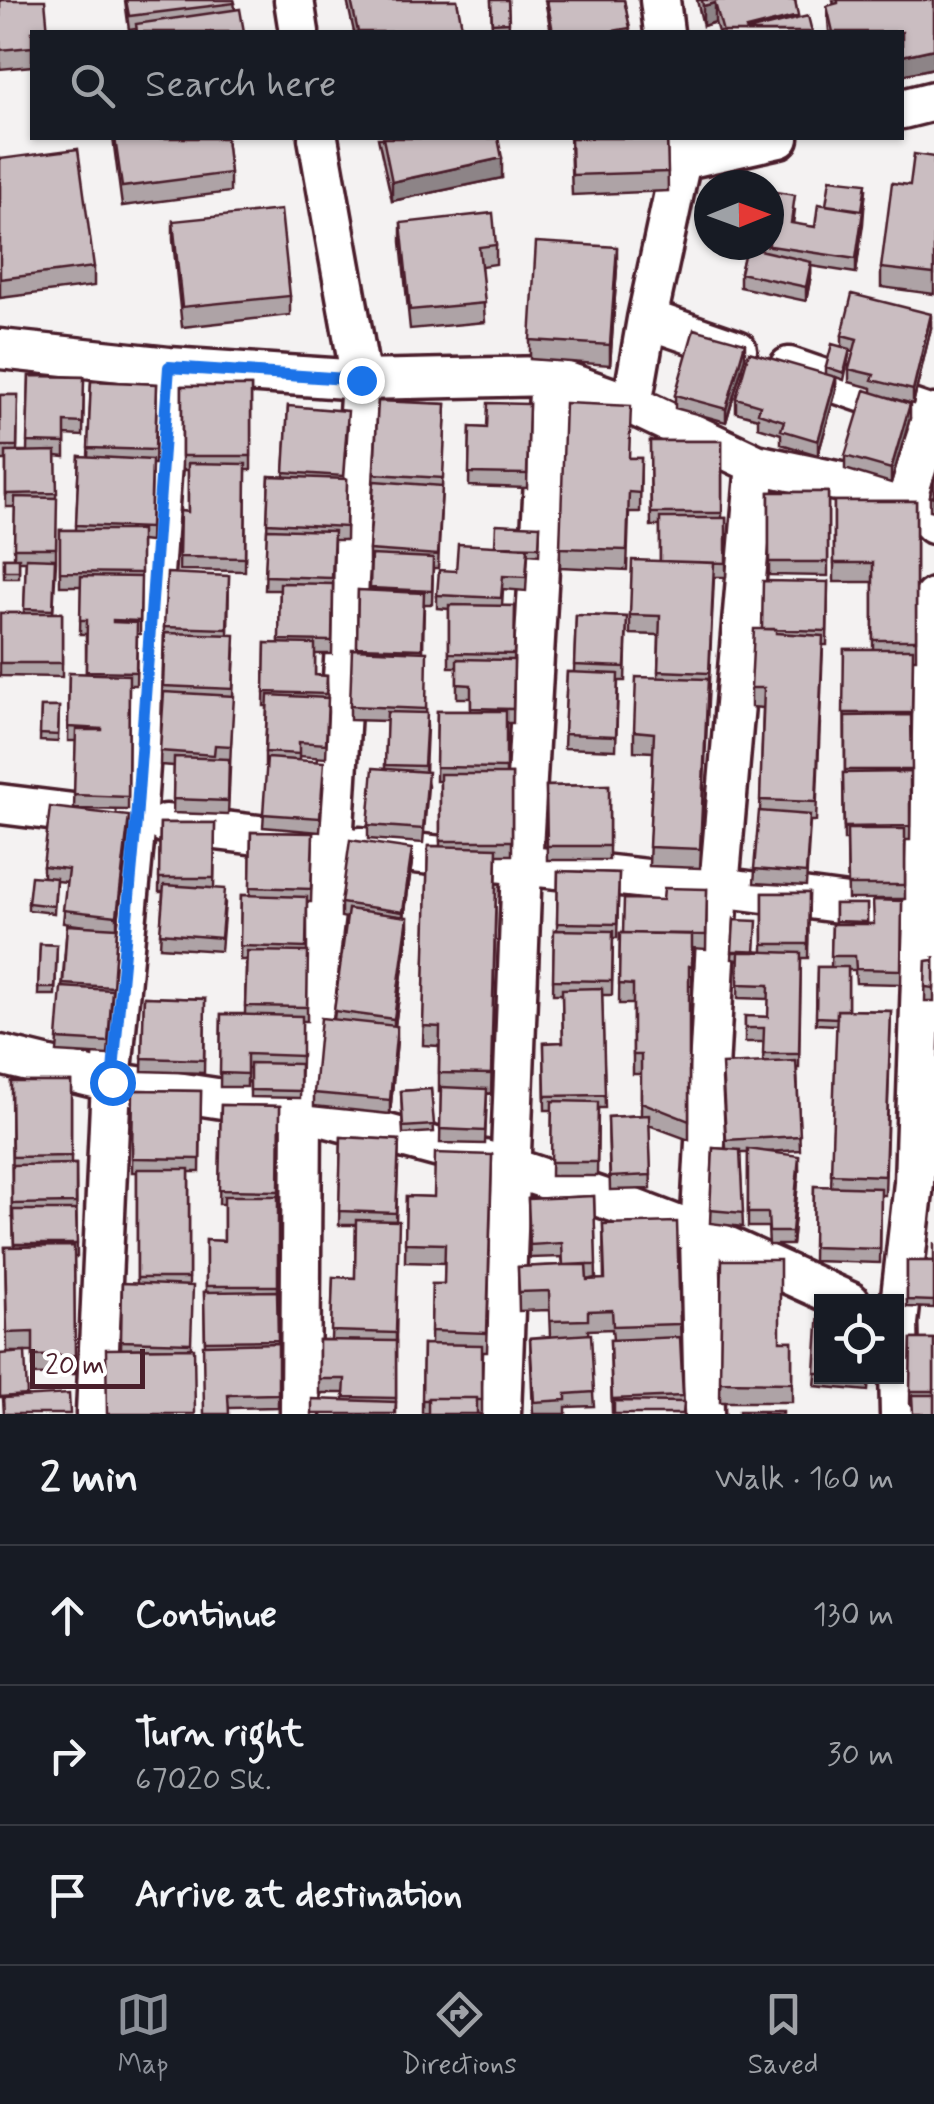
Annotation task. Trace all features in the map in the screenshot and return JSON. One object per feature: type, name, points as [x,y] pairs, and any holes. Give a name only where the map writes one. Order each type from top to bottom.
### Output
[{"type":"street","points":[[294,0],[299,30]]},
{"type":"street","points":[[660,0],[664,30]]},
{"type":"street","points":[[904,108],[934,101]]},
{"type":"street","points":[[300,1414],[302,1112],[333,844],[361,380],[318,140]]},
{"type":"street","points":[[632,406],[680,149],[760,140]]},
{"type":"street","points":[[646,318],[934,415],[907,496]]},
{"type":"street","points":[[0,348],[169,367],[361,380],[550,376],[632,406],[756,464],[907,496],[934,524]]},
{"type":"street","points":[[96,1414],[112,1082],[136,821],[169,367]]},
{"type":"street","points":[[500,1414],[522,866],[550,376]]},
{"type":"street","points":[[704,1414],[700,1234],[719,887],[756,464]]},
{"type":"street","points":[[900,1414],[910,1325],[929,919],[934,598]]},
{"type":"street","points":[[0,804],[719,887],[908,912],[929,919]]},
{"type":"street","points":[[0,1055],[112,1082],[302,1112],[510,1167],[700,1234],[832,1294]]},
{"type":"building","points":[[0,0],[45,0],[48,30],[30,30],[30,47],[0,50]]},
{"type":"building","points":[[126,0],[234,0],[235,3],[129,16]]},
{"type":"building","points":[[351,0],[457,0],[462,27],[445,30],[358,30]]},
{"type":"building","points":[[491,0],[508,0],[509,22],[492,23]]},
{"type":"building","points":[[547,0],[624,0],[630,28],[553,30]]},
{"type":"building","points":[[702,0],[795,0],[798,16],[746,30],[722,30],[715,3],[703,6]]},
{"type":"building","points":[[934,0],[934,49],[904,56],[904,30],[833,30],[827,6]]},
{"type":"building","points":[[240,9],[244,30],[137,30],[136,24]]},
{"type":"building","points":[[808,16],[812,30],[751,30]]},
{"type":"building","points":[[115,140],[226,140],[230,173],[122,187]]},
{"type":"building","points":[[383,140],[498,140],[502,158],[392,182]]},
{"type":"building","points":[[571,140],[667,140],[668,172],[572,175]]},
{"type":"building","points":[[78,149],[94,267],[0,279],[0,159]]},
{"type":"building","points":[[914,154],[934,157],[934,274],[881,268],[892,183],[910,185]]},
{"type":"building","points":[[830,179],[866,183],[862,210],[826,205]]},
{"type":"building","points":[[784,193],[795,195],[791,223],[815,227],[818,204],[863,211],[856,259],[784,248]]},
{"type":"building","points":[[281,210],[290,296],[182,307],[173,221]]},
{"type":"building","points":[[493,213],[496,245],[479,247],[485,303],[410,310],[401,223]]},
{"type":"building","points":[[536,242],[617,247],[610,345],[530,340]]},
{"type":"building","points":[[784,256],[811,262],[806,287],[740,273],[743,260],[784,260]]},
{"type":"building","points":[[852,294],[931,314],[913,390],[872,380],[874,375],[849,369],[857,339],[842,335]]},
{"type":"building","points":[[694,329],[745,343],[726,409],[675,395]]},
{"type":"building","points":[[832,344],[850,349],[844,373],[826,367]]},
{"type":"building","points":[[749,352],[836,377],[818,441],[781,430],[784,421],[758,413],[760,405],[736,398]]},
{"type":"building","points":[[29,376],[84,377],[83,423],[65,422],[65,443],[27,442]]},
{"type":"building","points":[[91,381],[157,384],[155,450],[88,448]]},
{"type":"building","points":[[182,386],[251,386],[251,456],[182,456]]},
{"type":"building","points":[[865,390],[910,404],[891,469],[845,456]]},
{"type":"building","points":[[0,395],[18,395],[17,446],[0,446]]},
{"type":"building","points":[[378,401],[446,404],[443,478],[374,474]]},
{"type":"building","points":[[488,403],[529,404],[527,474],[469,473],[470,427],[487,428]]},
{"type":"building","points":[[565,403],[631,406],[629,458],[641,458],[640,493],[629,492],[627,550],[560,548]]},
{"type":"building","points":[[288,406],[348,411],[343,476],[284,472]]},
{"type":"building","points":[[650,441],[722,441],[722,513],[651,513]]},
{"type":"building","points":[[56,451],[57,493],[6,494],[6,452]]},
{"type":"building","points":[[79,456],[152,460],[150,528],[76,525]]},
{"type":"building","points":[[188,463],[246,464],[245,558],[179,557],[180,511],[188,512]]},
{"type":"building","points":[[269,476],[347,479],[346,527],[267,523]]},
{"type":"building","points":[[374,481],[442,486],[438,555],[369,550]]},
{"type":"building","points":[[769,492],[828,492],[828,562],[769,562]]},
{"type":"building","points":[[15,497],[57,498],[56,548],[14,548]]},
{"type":"building","points":[[834,501],[916,501],[916,640],[873,640],[873,563],[834,563]]},
{"type":"building","points":[[660,518],[726,518],[726,563],[660,561]]},
{"type":"building","points":[[496,524],[540,526],[539,547],[495,546]]},
{"type":"building","points":[[267,529],[334,531],[332,578],[265,576]]},
{"type":"building","points":[[60,530],[141,530],[141,573],[60,572]]},
{"type":"building","points":[[458,544],[528,548],[526,577],[503,576],[501,598],[437,595],[439,570],[456,571]]},
{"type":"building","points":[[371,555],[433,558],[432,591],[370,588]]},
{"type":"building","points":[[4,558],[19,558],[19,571],[4,571]]},
{"type":"building","points":[[26,558],[55,559],[53,610],[24,609]]},
{"type":"building","points":[[632,560],[714,563],[709,673],[658,671],[660,616],[630,615]]},
{"type":"building","points":[[167,573],[229,576],[227,629],[164,627]]},
{"type":"building","points":[[81,576],[141,577],[140,621],[113,620],[137,623],[136,672],[86,671],[87,620],[80,620]]},
{"type":"building","points":[[763,581],[828,582],[827,631],[762,629]]},
{"type":"building","points":[[280,583],[333,584],[332,641],[279,640]]},
{"type":"building","points":[[358,590],[424,593],[422,649],[357,647]]},
{"type":"building","points":[[449,605],[515,606],[514,654],[449,653]]},
{"type":"building","points":[[0,613],[62,613],[62,663],[0,663]]},
{"type":"building","points":[[576,615],[627,617],[625,667],[574,665]]},
{"type":"building","points":[[754,629],[823,636],[816,802],[760,800],[764,688],[751,688]]},
{"type":"building","points":[[165,633],[235,635],[233,689],[163,686]]},
{"type":"building","points":[[265,643],[315,644],[315,675],[327,676],[326,694],[264,692]]},
{"type":"building","points":[[352,649],[427,652],[426,709],[350,706]]},
{"type":"building","points":[[844,649],[913,649],[912,713],[843,713]]},
{"type":"building","points":[[457,659],[514,660],[513,709],[471,708],[471,685],[457,684]]},
{"type":"building","points":[[567,672],[618,674],[616,736],[564,734]]},
{"type":"building","points":[[69,673],[129,675],[128,797],[74,795],[76,730],[102,729],[68,727]]},
{"type":"building","points":[[636,677],[708,679],[700,849],[649,847],[654,733],[634,731]]},
{"type":"building","points":[[164,692],[234,696],[231,746],[215,745],[214,755],[160,751]]},
{"type":"building","points":[[268,695],[328,698],[326,744],[299,742],[299,754],[265,752]]},
{"type":"building","points":[[41,707],[59,707],[58,735],[40,734]]},
{"type":"building","points":[[437,711],[506,711],[506,768],[436,767]]},
{"type":"building","points":[[387,712],[427,713],[424,766],[385,765]]},
{"type":"building","points":[[911,715],[912,770],[845,770],[845,716]]},
{"type":"building","points":[[174,757],[229,759],[228,801],[173,799]]},
{"type":"building","points":[[267,758],[324,762],[320,818],[263,814]]},
{"type":"building","points":[[373,768],[428,772],[423,829],[368,825]]},
{"type":"building","points":[[910,772],[910,826],[844,827],[843,773]]},
{"type":"building","points":[[440,774],[512,774],[512,841],[440,841]]},
{"type":"building","points":[[609,785],[609,846],[547,846],[546,786]]},
{"type":"building","points":[[50,807],[129,816],[117,916],[63,910],[68,869],[43,866]]},
{"type":"building","points":[[759,811],[810,815],[806,873],[754,869]]},
{"type":"building","points":[[160,823],[215,823],[214,878],[159,878]]},
{"type":"building","points":[[847,829],[905,829],[905,885],[848,885]]},
{"type":"building","points":[[251,832],[313,833],[311,889],[250,887]]},
{"type":"building","points":[[350,840],[412,849],[403,912],[341,903]]},
{"type":"building","points":[[428,846],[497,848],[491,1074],[439,1073],[440,1027],[423,1026]]},
{"type":"building","points":[[558,871],[619,873],[617,924],[557,923]]},
{"type":"building","points":[[31,876],[56,878],[54,906],[28,903]]},
{"type":"building","points":[[164,885],[225,889],[221,938],[160,933]]},
{"type":"building","points":[[664,888],[707,889],[706,935],[623,933],[624,899],[663,900]]},
{"type":"building","points":[[763,893],[809,893],[808,944],[763,944]]},
{"type":"building","points":[[241,895],[307,897],[306,948],[240,946]]},
{"type":"building","points":[[873,900],[902,901],[901,970],[856,969],[855,956],[831,956],[832,924],[874,924]]},
{"type":"building","points":[[835,904],[867,904],[867,922],[835,921]]},
{"type":"building","points":[[348,909],[408,917],[394,1019],[334,1011]]},
{"type":"building","points":[[734,920],[757,921],[755,952],[732,952]]},
{"type":"building","points":[[67,925],[117,928],[113,987],[63,984]]},
{"type":"building","points":[[554,930],[613,931],[612,981],[553,980]]},
{"type":"building","points":[[620,933],[692,934],[689,1121],[641,1102],[641,1055],[633,1055],[633,985],[619,984]]},
{"type":"building","points":[[40,944],[57,945],[55,988],[38,988]]},
{"type":"building","points":[[247,951],[308,952],[307,1007],[245,1006]]},
{"type":"building","points":[[739,951],[801,953],[799,1054],[763,1054],[764,1028],[745,1028],[745,1016],[768,1017],[769,985],[738,984]]},
{"type":"building","points":[[934,960],[934,988],[925,987],[926,961]]},
{"type":"building","points":[[817,967],[848,967],[848,1010],[837,1010],[837,1018],[816,1017]]},
{"type":"building","points":[[61,987],[112,990],[108,1042],[57,1039]]},
{"type":"building","points":[[602,988],[605,1095],[545,1096],[544,1043],[563,1042],[562,989]]},
{"type":"building","points":[[144,997],[205,999],[204,1060],[142,1058]]},
{"type":"building","points":[[837,1010],[891,1011],[885,1176],[831,1174]]},
{"type":"building","points":[[221,1014],[302,1016],[302,1056],[247,1054],[247,1074],[220,1073]]},
{"type":"building","points":[[321,1018],[397,1026],[390,1100],[314,1093]]},
{"type":"building","points":[[796,1061],[800,1136],[726,1140],[722,1064]]},
{"type":"building","points":[[250,1063],[300,1064],[300,1091],[250,1090]]},
{"type":"building","points":[[11,1082],[71,1082],[71,1156],[12,1157]]},
{"type":"building","points":[[441,1087],[487,1089],[485,1131],[440,1129]]},
{"type":"building","points":[[431,1089],[434,1125],[403,1127],[401,1091]]},
{"type":"building","points":[[133,1090],[201,1091],[200,1159],[132,1158]]},
{"type":"building","points":[[552,1101],[598,1102],[597,1162],[551,1162]]},
{"type":"building","points":[[221,1105],[280,1106],[279,1191],[219,1190]]},
{"type":"building","points":[[649,1115],[651,1175],[610,1177],[608,1117]]},
{"type":"building","points":[[341,1137],[399,1140],[396,1213],[339,1211]]},
{"type":"building","points":[[713,1148],[740,1150],[743,1213],[710,1210]]},
{"type":"building","points":[[748,1149],[799,1156],[792,1232],[769,1232],[768,1213],[748,1213]]},
{"type":"building","points":[[435,1153],[492,1155],[487,1333],[431,1331],[432,1284],[444,1284],[445,1244],[405,1243],[406,1196],[434,1197]]},
{"type":"building","points":[[76,1164],[76,1203],[12,1204],[12,1165]]},
{"type":"building","points":[[137,1169],[189,1169],[189,1278],[137,1278]]},
{"type":"building","points":[[814,1186],[881,1188],[880,1249],[813,1247]]},
{"type":"building","points":[[224,1196],[278,1196],[278,1286],[206,1286],[206,1240],[224,1241]]},
{"type":"building","points":[[594,1196],[596,1265],[563,1265],[562,1243],[530,1245],[528,1199]]},
{"type":"building","points":[[13,1210],[76,1210],[77,1244],[14,1244]]},
{"type":"building","points":[[356,1220],[399,1221],[396,1333],[331,1331],[333,1277],[355,1278]]},
{"type":"building","points":[[677,1222],[680,1324],[613,1326],[612,1310],[588,1311],[588,1320],[550,1321],[549,1291],[519,1292],[518,1267],[586,1264],[587,1280],[605,1279],[603,1224]]},
{"type":"building","points":[[74,1246],[75,1355],[33,1356],[33,1332],[7,1333],[5,1247]]},
{"type":"building","points":[[722,1260],[780,1260],[780,1341],[792,1341],[792,1383],[720,1382]]},
{"type":"building","points":[[907,1261],[934,1261],[934,1301],[907,1300]]},
{"type":"building","points":[[122,1283],[193,1286],[191,1343],[121,1341]]},
{"type":"building","points":[[277,1291],[278,1340],[205,1341],[204,1292]]},
{"type":"building","points":[[591,1334],[594,1392],[566,1394],[566,1400],[534,1402],[530,1338]]},
{"type":"building","points":[[680,1337],[683,1396],[612,1399],[610,1340]]},
{"type":"building","points":[[911,1339],[934,1339],[934,1391],[910,1391]]},
{"type":"building","points":[[319,1340],[396,1341],[396,1398],[344,1397],[345,1379],[319,1379]]},
{"type":"building","points":[[278,1343],[278,1394],[228,1395],[229,1414],[204,1414],[203,1345]]},
{"type":"building","points":[[423,1344],[482,1345],[482,1400],[422,1400]]},
{"type":"building","points":[[194,1348],[195,1414],[107,1414],[106,1349]]},
{"type":"building","points":[[25,1352],[27,1395],[0,1397],[0,1354]]},
{"type":"building","points":[[69,1394],[70,1414],[4,1414],[3,1398]]},
{"type":"building","points":[[912,1395],[934,1395],[934,1414],[913,1414]]},
{"type":"building","points":[[428,1398],[477,1398],[477,1414],[428,1414]]},
{"type":"building","points":[[312,1399],[396,1402],[395,1414],[312,1414]]},
{"type":"building","points":[[614,1401],[684,1402],[683,1414],[614,1414]]},
{"type":"building","points":[[783,1411],[783,1414],[739,1414]]},
{"type":"route","points":[[112,1082],[136,821],[169,367],[361,380]]}]
